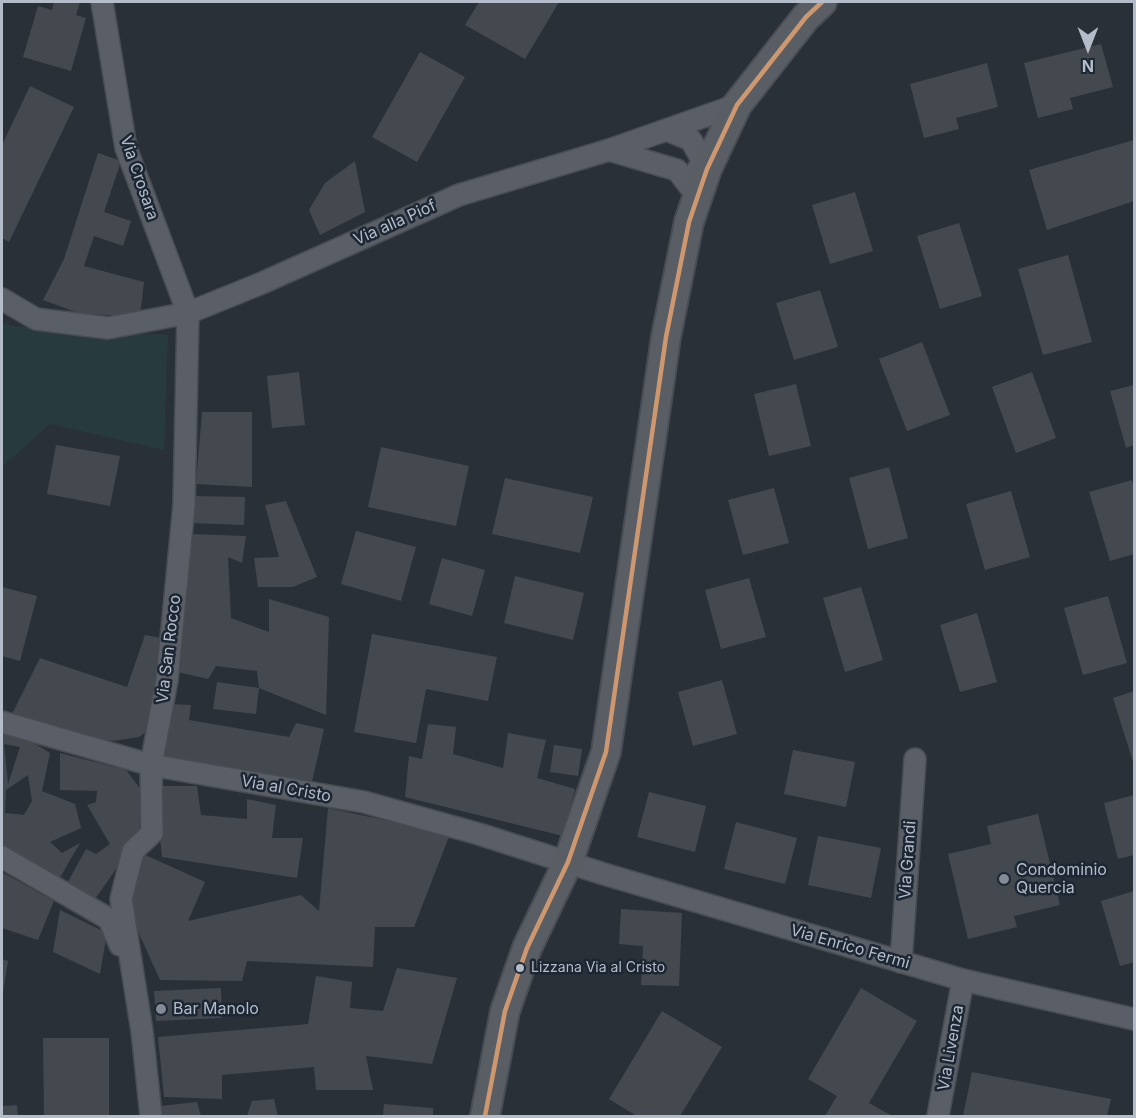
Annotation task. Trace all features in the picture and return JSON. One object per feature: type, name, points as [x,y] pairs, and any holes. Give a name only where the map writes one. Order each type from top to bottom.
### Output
[{"type":"main road","points":[[485,1116],[505,1011],[526,948],[568,862],[606,752],[666,337],[689,222],[707,169],[737,105],[806,17],[822,2]]},
{"type":"street","name":"Via Crosara","points":[[102,2],[126,148],[188,313]]},
{"type":"street","name":"Via alla Piof","points":[[2,299],[36,319],[108,328],[188,313],[262,283],[459,195],[609,150],[737,105]]},
{"type":"street","points":[[609,150],[677,170],[707,169],[690,141],[667,130]]},
{"type":"street","points":[[677,170],[697,196]]},
{"type":"street","name":"Via San Rocco","points":[[133,973],[121,899],[133,851],[152,833],[151,765],[167,680],[184,505],[188,313]]},
{"type":"street","name":"Via al Cristo","points":[[2,722],[151,765],[364,802],[568,862]]},
{"type":"street","name":"Via Grandi","points":[[901,962],[915,759]]},
{"type":"street","points":[[2,857],[109,919],[133,973],[151,1116]]},
{"type":"street","name":"Via Enrico Fermi","points":[[568,862],[963,980],[1134,1019]]},
{"type":"street","name":"Via Livenza","points":[[938,1116],[963,980]]},
{"type":"green space","points":[[2,322],[12,326],[168,335],[164,450],[50,424],[2,467]]},
{"type":"building","points":[[54,2],[80,2],[76,15],[86,18],[71,71],[23,57],[38,6],[52,10]]},
{"type":"building","points":[[479,2],[559,2],[525,59],[465,25]]},
{"type":"building","points":[[1101,44],[1113,87],[1070,98],[1073,109],[1038,118],[1024,63]]},
{"type":"building","points":[[420,52],[465,77],[417,162],[372,137]]},
{"type":"building","points":[[987,63],[998,107],[956,118],[959,129],[924,138],[910,84]]},
{"type":"building","points":[[30,86],[74,107],[9,242],[2,238],[2,145]]},
{"type":"building","points":[[1134,140],[1134,201],[1047,230],[1029,170]]},
{"type":"building","points":[[98,153],[121,161],[104,212],[131,221],[123,246],[94,236],[84,266],[144,282],[140,316],[81,314],[43,300],[64,259]]},
{"type":"building","points":[[355,161],[365,212],[320,235],[309,210],[325,183]]},
{"type":"building","points":[[855,192],[873,251],[830,264],[812,205]]},
{"type":"building","points":[[959,223],[982,296],[940,309],[917,236]]},
{"type":"building","points":[[1068,255],[1092,342],[1043,355],[1018,269]]},
{"type":"building","points":[[820,290],[838,347],[794,360],[776,303]]},
{"type":"building","points":[[922,342],[950,415],[907,431],[879,359]]},
{"type":"building","points":[[299,372],[305,425],[272,428],[267,376]]},
{"type":"building","points":[[1032,372],[1056,438],[1016,453],[992,387]]},
{"type":"building","points":[[796,384],[811,446],[769,456],[754,394]]},
{"type":"building","points":[[1134,385],[1134,445],[1126,448],[1110,391]]},
{"type":"building","points":[[202,412],[252,412],[252,487],[196,484]]},
{"type":"building","points":[[56,445],[120,456],[110,506],[47,494]]},
{"type":"building","points":[[381,447],[469,466],[456,526],[368,507]]},
{"type":"building","points":[[889,467],[908,538],[868,549],[849,478]]},
{"type":"building","points":[[505,478],[593,497],[580,553],[492,534]]},
{"type":"building","points":[[1132,480],[1134,554],[1110,561],[1089,492]]},
{"type":"building","points":[[774,488],[789,543],[743,555],[728,500]]},
{"type":"building","points":[[1011,491],[1030,557],[985,570],[966,504]]},
{"type":"building","points":[[193,496],[245,497],[244,525],[191,523]]},
{"type":"building","points":[[286,501],[317,577],[293,587],[258,587],[254,558],[279,557],[265,505]]},
{"type":"building","points":[[356,531],[416,547],[401,601],[341,584]]},
{"type":"building","points":[[191,534],[246,536],[242,563],[228,557],[231,618],[269,632],[269,599],[329,617],[326,715],[259,688],[257,671],[216,666],[208,679],[177,672]]},
{"type":"building","points":[[442,558],[485,570],[472,616],[429,604]]},
{"type":"building","points":[[515,576],[584,593],[573,640],[504,623]]},
{"type":"building","points":[[749,578],[766,637],[721,649],[705,590]]},
{"type":"building","points":[[2,587],[37,596],[20,661],[2,656]]},
{"type":"building","points":[[861,587],[883,660],[845,672],[823,598]]},
{"type":"building","points":[[1108,596],[1127,663],[1083,675],[1064,608]]},
{"type":"building","points":[[977,613],[997,682],[960,692],[940,625]]},
{"type":"building","points":[[372,634],[497,657],[488,701],[426,689],[416,743],[354,732]]},
{"type":"building","points":[[145,635],[167,639],[150,729],[139,737],[114,741],[62,735],[12,714],[40,658],[127,687]]},
{"type":"building","points":[[722,680],[737,734],[693,746],[678,692]]},
{"type":"building","points":[[217,682],[259,688],[256,714],[213,709]]},
{"type":"building","points":[[1134,691],[1134,765],[1113,698]]},
{"type":"building","points":[[169,704],[191,705],[189,720],[289,737],[296,723],[324,729],[311,786],[158,760]]},
{"type":"building","points":[[428,724],[456,727],[453,754],[503,768],[508,733],[546,740],[537,778],[575,789],[563,836],[405,797],[409,756],[422,759]]},
{"type":"building","points":[[2,731],[24,737],[50,753],[42,791],[75,804],[81,828],[50,842],[62,853],[80,843],[58,881],[2,846]],"holes":[[[4,744],[20,747],[8,784]],[[28,775],[32,801],[24,815],[5,813],[6,790]]]},
{"type":"building","points":[[554,745],[582,749],[578,776],[550,772]]},
{"type":"building","points":[[793,750],[855,762],[846,807],[784,794]]},
{"type":"building","points":[[60,753],[126,770],[142,791],[139,836],[93,902],[65,887],[86,849],[96,854],[110,844],[87,805],[96,802],[97,791],[60,790]]},
{"type":"building","points":[[155,786],[197,786],[201,815],[247,819],[247,799],[276,805],[272,838],[303,838],[297,878],[162,857]]},
{"type":"building","points":[[649,792],[706,806],[695,852],[637,837]]},
{"type":"building","points":[[1134,795],[1134,855],[1118,859],[1104,803]]},
{"type":"building","points":[[328,808],[450,834],[414,927],[375,927],[373,967],[247,961],[242,981],[160,980],[130,914],[141,853],[205,882],[188,921],[301,895],[319,911]]},
{"type":"building","name":"Condominio Quercia","points":[[1038,814],[1060,905],[1014,916],[1017,927],[968,939],[948,854],[991,844],[987,826]]},
{"type":"building","points":[[736,822],[797,838],[785,884],[724,869]]},
{"type":"building","points":[[818,836],[881,848],[871,898],[808,885]]},
{"type":"building","points":[[2,872],[54,901],[38,940],[2,928]]},
{"type":"building","points":[[1134,891],[1134,962],[1120,966],[1101,901]]},
{"type":"building","points":[[621,909],[682,913],[679,986],[641,985],[643,946],[619,944]]},
{"type":"building","points":[[60,910],[107,933],[100,974],[53,952]]},
{"type":"building","points":[[2,959],[8,961],[3,993],[2,993]]},
{"type":"building","points":[[397,968],[457,978],[432,1064],[366,1056],[373,1090],[316,1090],[314,1067],[222,1075],[222,1099],[164,1097],[158,1037],[308,1024],[316,976],[352,982],[350,1008],[383,1011]]},
{"type":"building","points":[[221,988],[222,1018],[156,1021],[154,991]]},
{"type":"building","points":[[861,988],[917,1021],[869,1103],[892,1116],[825,1116],[837,1096],[808,1079]]},
{"type":"building","points":[[662,1011],[722,1047],[680,1116],[635,1116],[609,1099]]},
{"type":"building","points":[[43,1038],[109,1038],[109,1116],[44,1116]]},
{"type":"building","points":[[972,1072],[1111,1099],[1107,1116],[963,1116]]},
{"type":"building","points":[[274,1099],[278,1116],[247,1116],[252,1101]]},
{"type":"building","points":[[197,1102],[201,1116],[162,1116],[161,1106]]},
{"type":"building","points":[[384,1104],[433,1108],[433,1116],[383,1116]]},
{"type":"building","points":[[17,1105],[18,1116],[2,1116],[2,1106]]},
{"type":"transit line","points":[[485,1116],[505,1011],[527,948],[568,862],[606,752],[666,337],[689,222],[707,169],[737,105],[806,17],[822,2]]},
{"type":"place","name":"Condominio Quercia","points":[[1004,879]]},
{"type":"place","name":"Lizzana Via al Cristo","points":[[520,968]]},
{"type":"place","name":"Bar Manolo","points":[[161,1009]]}]
